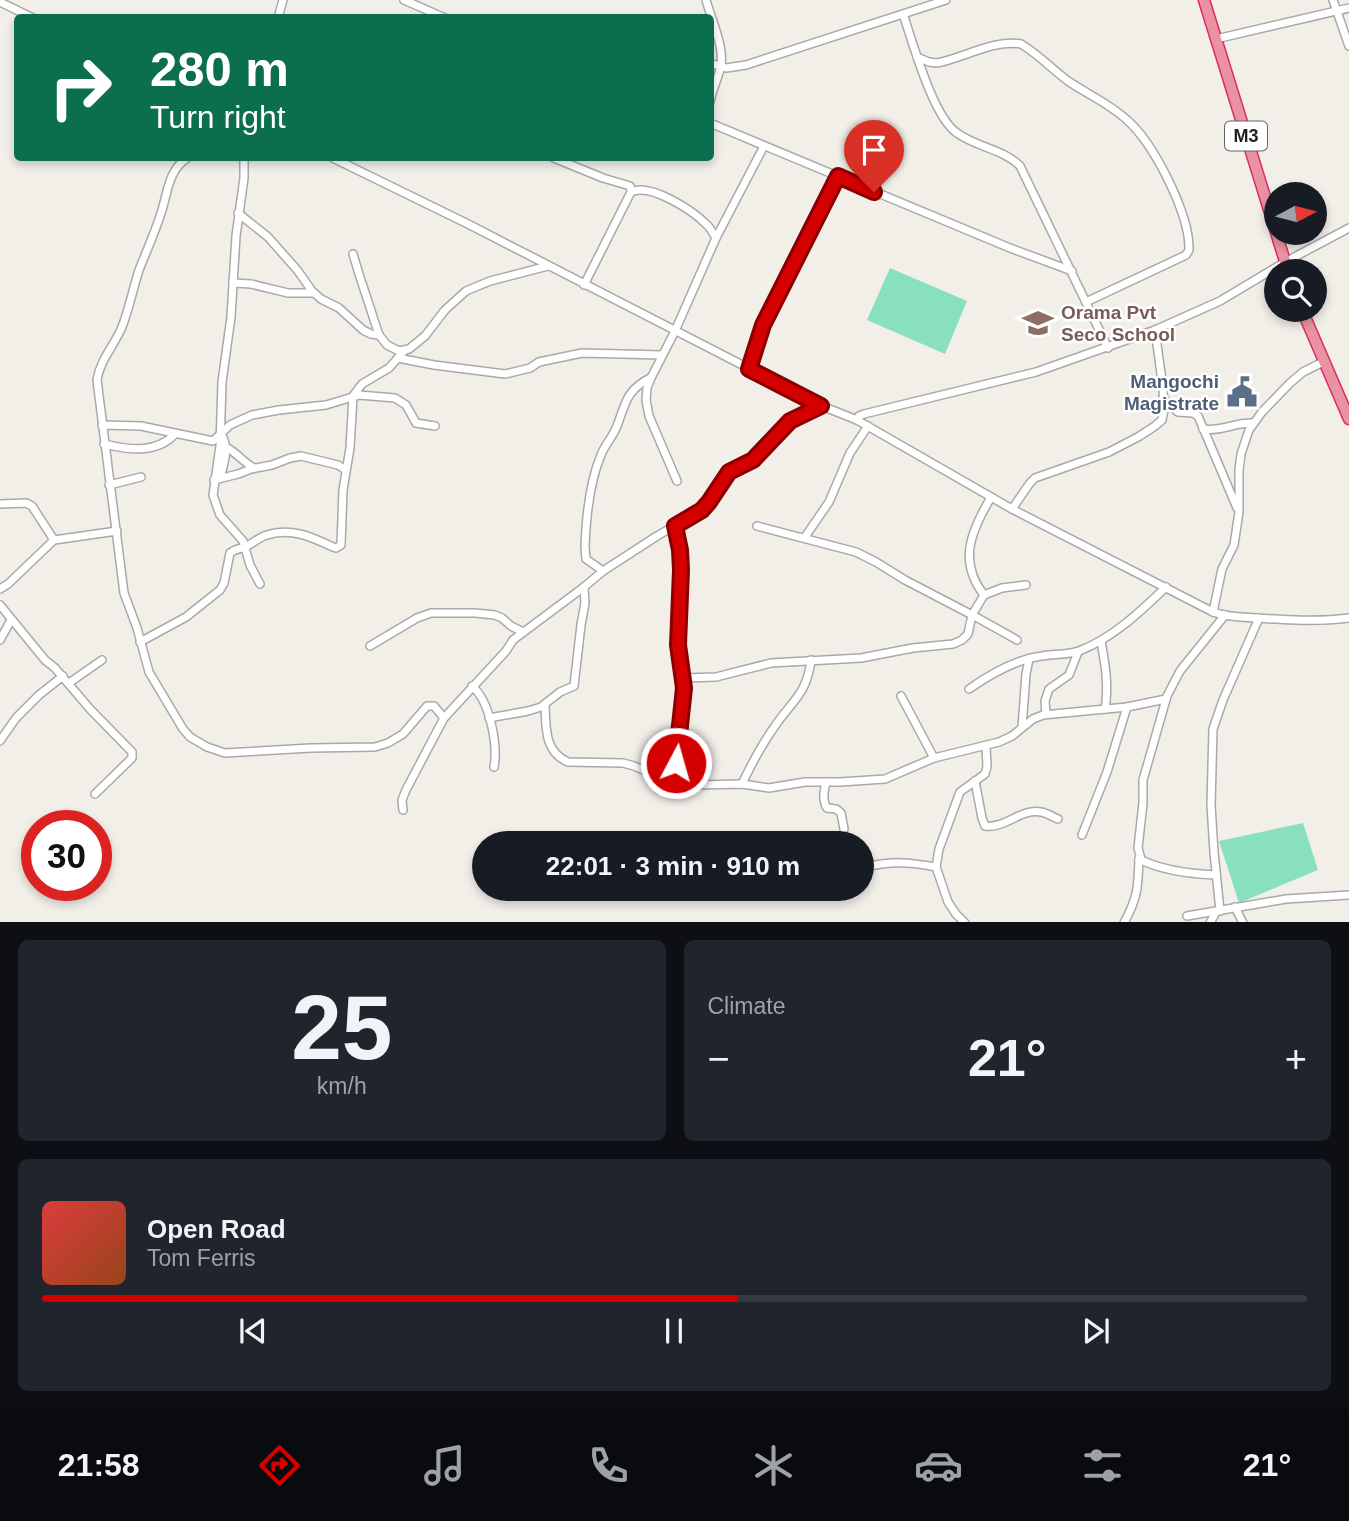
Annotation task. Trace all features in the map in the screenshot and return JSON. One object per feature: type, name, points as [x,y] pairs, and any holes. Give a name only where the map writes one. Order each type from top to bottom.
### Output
[{"type":"highway","name":"M3","points":[[1204,0],[1284,259]]},
{"type":"highway","points":[[1307,322],[1349,419]]},
{"type":"street","points":[[404,0],[436,14]]},
{"type":"street","points":[[714,65],[720,67],[746,65],[946,0]]},
{"type":"street","points":[[1333,0],[1349,46]]},
{"type":"street","points":[[0,2],[25,14]]},
{"type":"street","points":[[1216,39],[1349,8]]},
{"type":"street","points":[[903,14],[937,108],[947,124],[963,138],[1006,155],[1020,166],[1108,348]]},
{"type":"street","points":[[714,28],[721,57],[714,84]]},
{"type":"street","points":[[917,57],[937,63],[1000,45],[1021,44],[1065,79],[1122,115],[1145,139],[1165,171],[1176,198],[1188,237],[1189,250],[1186,255],[1086,302]]},
{"type":"street","points":[[714,125],[1010,248],[1072,271]]},
{"type":"street","points":[[677,481],[647,408],[646,394],[716,238],[764,146]]},
{"type":"street","points":[[184,161],[171,176],[159,220],[122,327],[100,366],[97,387],[122,583],[149,672],[183,729],[198,742],[220,752],[375,747],[402,734],[427,706],[434,706],[444,718]]},
{"type":"street","points":[[217,479],[222,382],[231,317],[244,161]]},
{"type":"street","points":[[339,161],[450,215],[821,406],[857,420],[1012,509],[1213,612],[1316,621],[1349,618]]},
{"type":"street","points":[[561,161],[630,186],[632,190]]},
{"type":"street","points":[[749,369],[763,325],[838,176]]},
{"type":"street","points":[[632,190],[649,190],[678,204],[708,225],[716,238]]},
{"type":"street","points":[[584,285],[632,190]]},
{"type":"street","points":[[238,213],[268,237],[314,293],[339,308],[363,330],[379,335]]},
{"type":"street","points":[[1299,259],[1349,228]]},
{"type":"street","points":[[354,254],[379,335],[401,354],[434,365],[505,374],[530,368],[539,362],[582,353],[662,355]]},
{"type":"street","points":[[140,642],[186,617],[220,590],[230,553],[235,549],[266,536],[288,533],[305,534],[333,547],[340,546],[353,396],[362,384],[389,368],[401,354],[425,336],[445,310],[466,291],[490,281],[548,266]]},
{"type":"street","points":[[857,420],[864,414],[1036,372],[1108,348],[1220,301],[1264,278]]},
{"type":"street","points":[[233,283],[251,284],[288,293],[314,293]]},
{"type":"street","points":[[1012,509],[1035,478],[1109,452],[1162,420],[1161,369],[1155,330]]},
{"type":"street","points":[[1213,612],[1221,572],[1234,545],[1239,512],[1238,479],[1245,440],[1253,423],[1290,383],[1303,372],[1324,362]]},
{"type":"street","points":[[603,571],[588,562],[585,555],[585,536],[596,469],[601,453],[617,428],[629,394],[651,378]]},
{"type":"street","points":[[102,425],[142,426],[213,441],[230,425],[252,415],[326,405],[353,396],[395,398],[406,405],[416,423],[435,426]]},
{"type":"street","points":[[1163,398],[1178,412],[1196,414],[1239,512]]},
{"type":"street","points":[[403,810],[402,800],[406,790],[444,718],[513,640],[603,571],[702,510],[729,472],[753,460],[790,421],[821,406]]},
{"type":"street","points":[[1203,429],[1217,430],[1237,423],[1253,423]]},
{"type":"street","points":[[805,537],[828,502],[850,453],[868,426]]},
{"type":"street","points":[[104,444],[141,450],[165,442],[175,434]]},
{"type":"street","points":[[220,434],[226,447],[213,495],[215,505],[225,522],[240,536],[260,584]]},
{"type":"street","points":[[226,447],[254,468]]},
{"type":"street","points":[[217,479],[301,456],[338,465],[346,470]]},
{"type":"street","points":[[109,485],[141,477]]},
{"type":"street","points":[[984,595],[973,579],[970,554],[974,528],[990,497]]},
{"type":"street","points":[[0,504],[26,503],[32,506],[54,540]]},
{"type":"street","points":[[672,782],[684,688],[678,645],[680,550],[675,526]]},
{"type":"street","points":[[757,526],[864,555],[1017,640]]},
{"type":"street","points":[[0,589],[54,540],[117,531]]},
{"type":"street","points":[[683,678],[716,677],[771,663],[861,658],[953,644],[968,634],[972,615],[984,595],[1002,588],[1026,585]]},
{"type":"street","points":[[489,718],[545,705],[558,693],[575,685],[586,603],[584,587]]},
{"type":"street","points":[[969,689],[983,679],[1029,659],[1078,652],[1101,641],[1166,587]]},
{"type":"street","points":[[0,605],[45,660],[63,676],[133,754],[95,794]]},
{"type":"street","points":[[370,646],[417,618],[431,614],[495,615],[523,632]]},
{"type":"street","points":[[1124,922],[1139,884],[1141,859],[1138,848],[1143,780],[1166,699],[1180,671],[1225,615]]},
{"type":"street","points":[[1210,922],[1218,911],[1211,805],[1213,729],[1259,618]]},
{"type":"street","points":[[0,639],[11,620]]},
{"type":"street","points":[[1101,641],[1107,669],[1105,709]]},
{"type":"street","points":[[1046,715],[1045,701],[1049,689],[1070,673],[1078,652]]},
{"type":"street","points":[[1022,728],[1029,659]]},
{"type":"street","points":[[69,683],[102,660]]},
{"type":"street","points":[[742,785],[775,725],[801,694],[811,660]]},
{"type":"street","points":[[0,741],[39,695],[63,676]]},
{"type":"street","points":[[472,686],[481,695],[489,718],[496,752],[494,767]]},
{"type":"street","points":[[901,696],[934,758]]},
{"type":"street","points":[[545,705],[549,743],[555,753],[568,762],[623,763],[672,782],[769,789],[805,782],[887,778],[934,758],[986,746],[1012,736],[1033,719],[1046,715],[1127,707],[1166,699]]},
{"type":"street","points":[[1082,835],[1107,772],[1127,707]]},
{"type":"street","points":[[962,921],[948,902],[936,867],[939,849],[957,797],[985,774],[986,746]]},
{"type":"street","points":[[975,781],[985,826],[992,827],[1022,814],[1039,811],[1058,819]]},
{"type":"street","points":[[826,782],[825,805],[841,813],[844,830]]},
{"type":"street","points":[[1139,859],[1175,870],[1216,875]]},
{"type":"street","points":[[874,865],[908,862],[936,867]]},
{"type":"street","points":[[1187,916],[1286,899],[1349,895]]},
{"type":"street","points":[[1235,907],[1243,922]]},
{"type":"green space","points":[[890,268],[967,301],[945,354],[867,320]]},
{"type":"green space","points":[[1303,823],[1318,870],[1239,903],[1219,841]]},
{"type":"place","name":"Orama Pvt Seco School","points":[[1038,323]]},
{"type":"place","name":"Mangochi Magistrate","points":[[1242,392]]},
{"type":"route","points":[[676,763],[684,688],[678,645],[680,550],[675,526],[702,510],[729,472],[753,460],[790,421],[821,406],[749,369],[763,325],[838,176],[874,192]]}]
